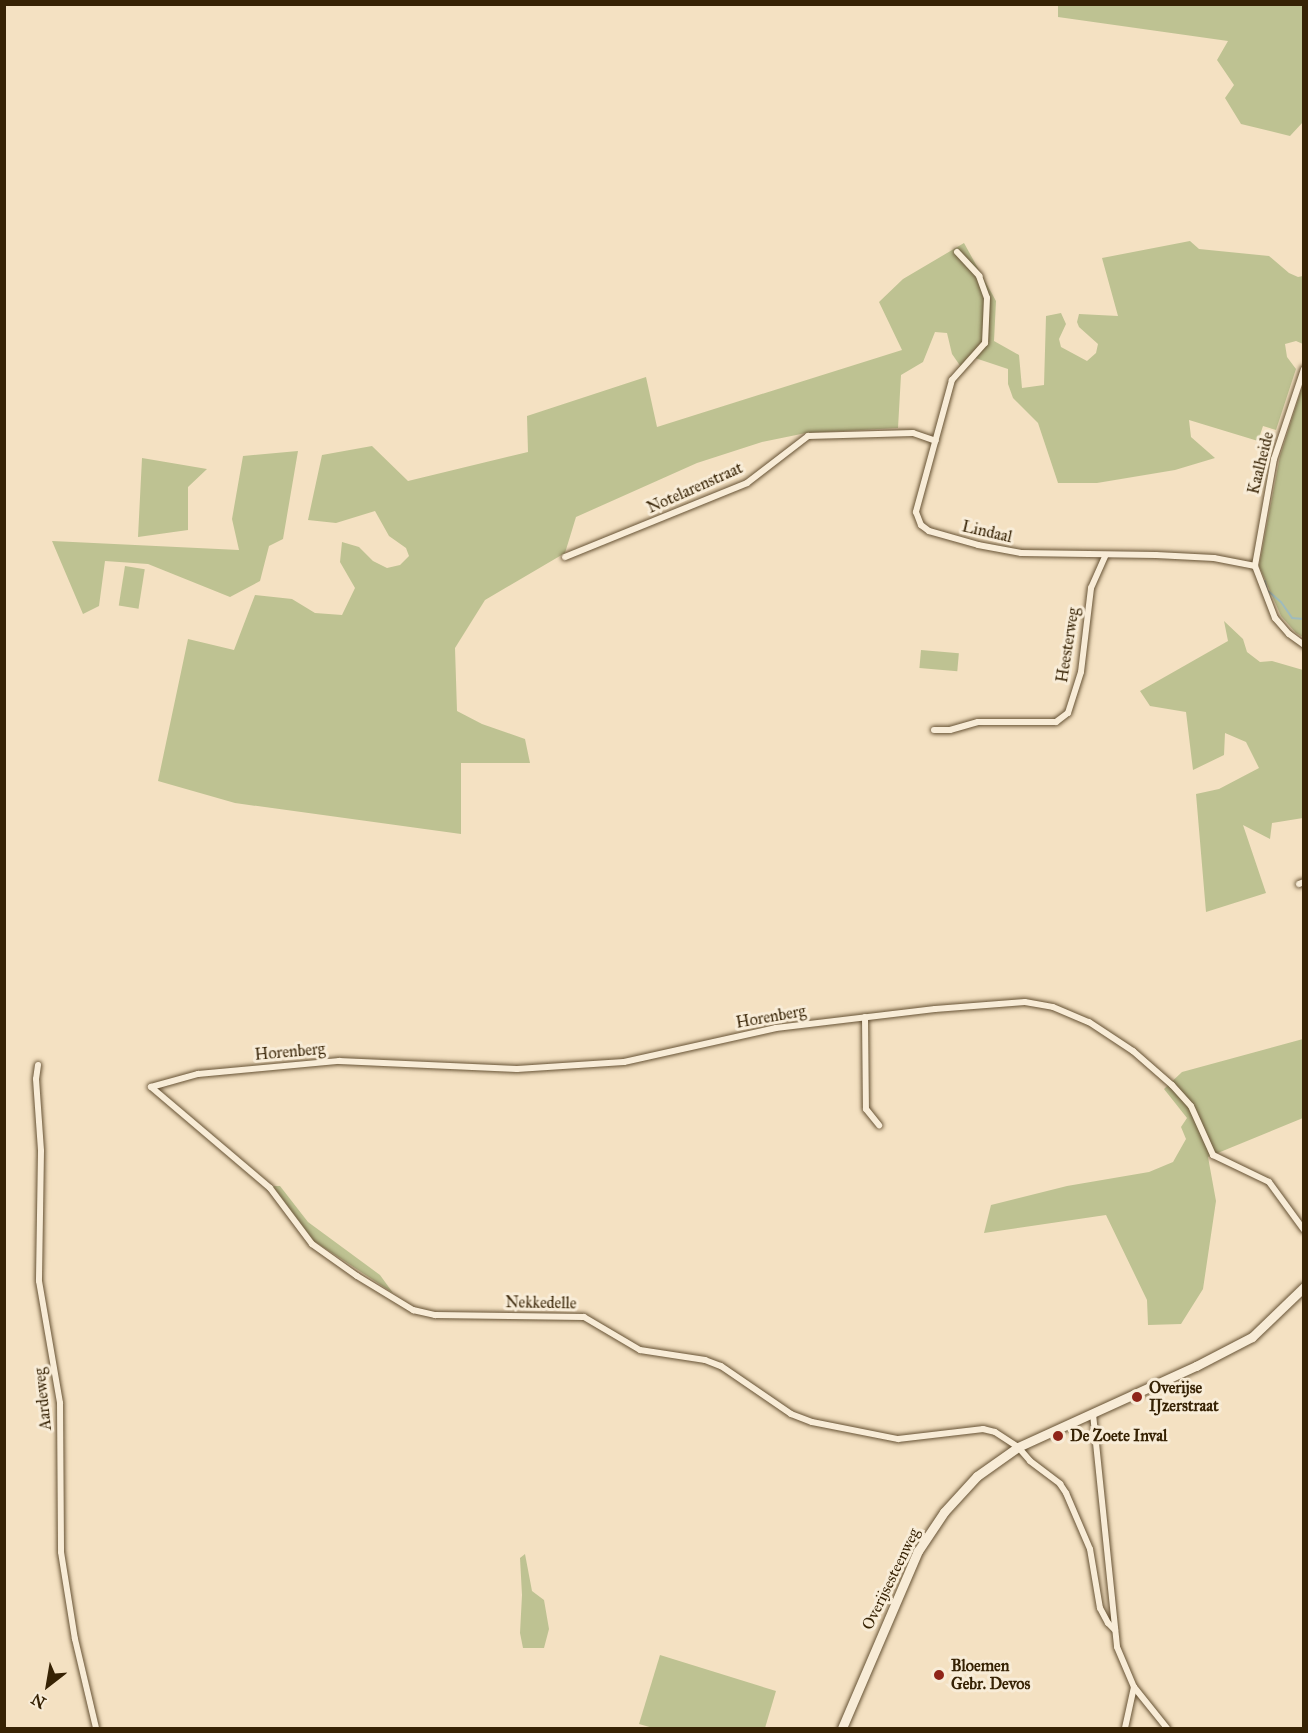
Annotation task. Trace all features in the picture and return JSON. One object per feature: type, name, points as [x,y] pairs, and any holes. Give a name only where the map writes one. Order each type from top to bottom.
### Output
[{"type":"street","name":"Lindaal","points":[[957,252],[979,276],[987,298],[985,343],[952,380],[916,512],[918,521],[924,528],[978,545],[1008,551],[1214,558],[1255,566]]},
{"type":"street","name":"Kaalheide","points":[[1255,566],[1274,459],[1304,369]]},
{"type":"street","name":"Notelarenstraat","points":[[565,557],[747,483],[808,436],[913,433],[936,441]]},
{"type":"street","name":"Heesterweg","points":[[934,730],[950,730],[978,722],[1056,722],[1068,713],[1081,672],[1091,588],[1106,555]]},
{"type":"street","points":[[1255,566],[1275,618],[1288,634],[1304,645]]},
{"type":"street","name":"Horenberg","points":[[151,1087],[198,1074],[339,1061],[517,1069],[624,1062],[776,1028],[1025,1002],[1053,1007],[1089,1022],[1133,1051],[1172,1085],[1191,1106],[1212,1155],[1269,1182],[1304,1230]]},
{"type":"street","points":[[865,1017],[866,1109],[879,1125]]},
{"type":"street","name":"Aardeweg","points":[[38,1065],[41,1151],[39,1281],[60,1403],[61,1552],[75,1639],[96,1728]]},
{"type":"street","name":"Nekkedelle","points":[[151,1087],[270,1188],[312,1244],[357,1276],[413,1310],[445,1316],[584,1317],[640,1350],[705,1360],[721,1366],[791,1414],[812,1422],[898,1439],[983,1429],[995,1432],[1018,1447],[1030,1461],[1059,1484],[1066,1493],[1090,1549],[1100,1608],[1108,1623],[1115,1630]]},
{"type":"street","name":"Overijsesteenweg","points":[[842,1728],[909,1571],[930,1532],[954,1499],[977,1476],[1018,1447],[1196,1366],[1252,1337],[1304,1287]]},
{"type":"street","points":[[1093,1414],[1117,1647],[1134,1687],[1167,1728]]},
{"type":"street","points":[[1125,1728],[1134,1687]]},
{"type":"green space","points":[[1058,5],[1303,5],[1303,122],[1290,136],[1241,124],[1225,98],[1234,85],[1217,60],[1228,41],[1058,17]]},
{"type":"green space","points":[[1190,241],[1199,249],[1269,256],[1289,273],[1298,277],[1303,276],[1303,344],[1296,341],[1285,344],[1287,357],[1296,369],[1276,430],[1263,426],[1258,441],[1189,420],[1191,437],[1215,458],[1175,470],[1097,483],[1058,483],[1038,423],[1013,398],[1008,384],[1008,369],[969,356],[961,367],[952,354],[947,333],[935,332],[923,362],[901,375],[898,428],[806,433],[762,442],[697,463],[576,517],[565,553],[485,600],[455,648],[457,711],[482,724],[525,739],[530,763],[461,763],[461,834],[235,803],[158,781],[188,639],[234,650],[255,595],[292,599],[315,613],[342,615],[355,588],[340,562],[342,542],[359,547],[373,561],[387,568],[400,565],[409,556],[406,548],[389,536],[375,511],[336,523],[308,520],[322,455],[372,446],[408,481],[528,452],[527,416],[646,377],[657,427],[902,350],[879,302],[903,279],[964,243],[996,301],[994,341],[1019,355],[1022,388],[1044,385],[1046,316],[1061,313],[1066,324],[1059,339],[1061,347],[1087,361],[1096,353],[1098,344],[1079,327],[1077,322],[1079,314],[1118,316],[1102,258]]},
{"type":"green space","points":[[1303,384],[1303,637],[1296,633],[1281,616],[1259,566],[1280,456]]},
{"type":"green space","points":[[298,451],[283,539],[269,546],[260,581],[230,597],[148,564],[105,561],[99,606],[83,614],[52,541],[239,550],[232,519],[243,456]]},
{"type":"green space","points":[[142,458],[207,469],[188,487],[188,530],[138,537]]},
{"type":"green space","points":[[125,566],[145,569],[138,609],[119,606]]},
{"type":"green space","points":[[1224,621],[1243,639],[1247,652],[1260,662],[1272,661],[1303,670],[1303,818],[1272,823],[1270,839],[1243,825],[1266,893],[1206,912],[1196,794],[1219,789],[1259,768],[1246,742],[1225,733],[1224,755],[1193,770],[1186,712],[1150,706],[1140,691],[1228,641]]},
{"type":"green space","points":[[921,650],[959,653],[957,671],[919,668]]},
{"type":"green space","points":[[1303,1039],[1303,1118],[1208,1157],[1216,1201],[1203,1289],[1181,1324],[1148,1325],[1147,1300],[1106,1215],[984,1233],[991,1205],[1067,1186],[1149,1172],[1173,1162],[1186,1139],[1181,1127],[1187,1118],[1164,1089],[1182,1072]]},
{"type":"green space","points":[[273,1186],[280,1186],[308,1222],[380,1275],[393,1293],[314,1241]]},
{"type":"green space","points":[[525,1554],[532,1591],[544,1600],[549,1629],[544,1648],[523,1648],[520,1633],[522,1595],[520,1558]]},
{"type":"green space","points":[[660,1655],[776,1691],[765,1728],[653,1728],[639,1724]]},
{"type":"waterway","points":[[1265,581],[1267,590],[1281,602],[1292,618],[1304,619]]},
{"type":"place","name":"Overijse IJzerstraat","points":[[1137,1397]]},
{"type":"place","name":"De Zoete Inval","points":[[1058,1436]]},
{"type":"place","name":"Bloemen Gebr. Devos","points":[[939,1675]]}]
